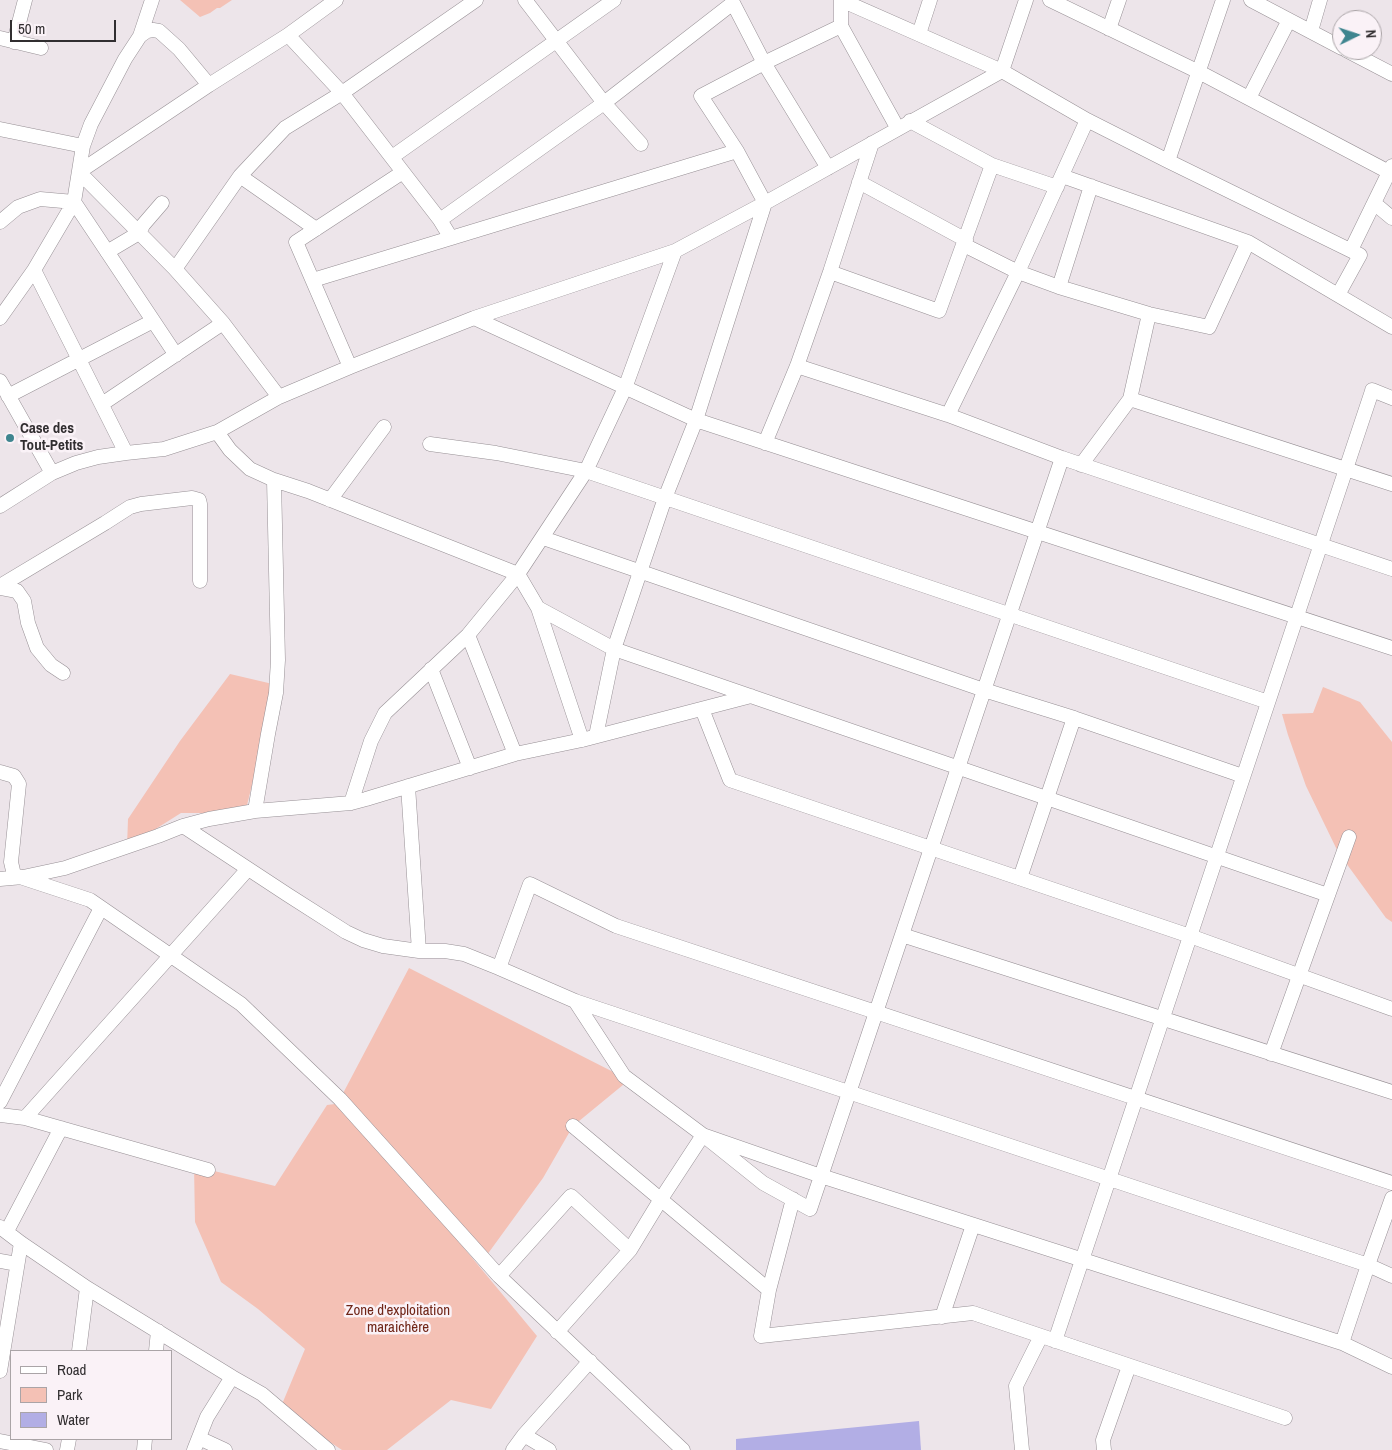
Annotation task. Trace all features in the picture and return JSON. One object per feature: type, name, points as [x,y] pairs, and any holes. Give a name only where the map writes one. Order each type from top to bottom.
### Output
[{"type":"street","points":[[14,42],[25,0]]},
{"type":"street","points":[[0,318],[34,270],[74,202],[83,146],[91,124],[125,59],[140,36],[152,0]]},
{"type":"street","points":[[79,172],[288,35],[336,0]]},
{"type":"street","points":[[175,269],[240,176],[285,128],[342,93],[476,0]]},
{"type":"street","points":[[524,0],[604,102],[641,144]]},
{"type":"street","points":[[392,157],[614,0]]},
{"type":"street","points":[[898,128],[842,26],[841,0],[1002,71],[1087,120],[1360,255],[1338,295]]},
{"type":"street","points":[[919,34],[930,0]]},
{"type":"street","points":[[0,506],[52,473],[76,463],[98,457],[164,449],[217,432],[279,397],[474,318],[675,252],[1002,71],[1026,0]]},
{"type":"street","points":[[1050,0],[1199,72],[1390,169],[1351,250]]},
{"type":"street","points":[[1109,28],[1119,0]]},
{"type":"street","points":[[1168,161],[1223,0]]},
{"type":"street","points":[[1251,0],[1332,43]]},
{"type":"street","points":[[1311,31],[1320,0]]},
{"type":"street","points":[[440,220],[604,102],[733,4],[764,63],[828,168]]},
{"type":"street","points":[[1249,98],[1289,20]]},
{"type":"street","points":[[589,738],[614,649],[666,498],[696,420],[765,203],[737,151],[702,96],[764,63],[842,26]]},
{"type":"street","points":[[140,36],[147,31],[159,31],[179,49],[209,85]]},
{"type":"street","points":[[288,35],[342,93],[440,220],[451,238]]},
{"type":"street","points":[[0,38],[40,48]]},
{"type":"street","points":[[1365,60],[1392,74]]},
{"type":"street","points":[[948,416],[1018,272],[1087,120]]},
{"type":"street","points":[[910,122],[992,165],[1059,181],[1090,186],[1248,242],[1392,327]]},
{"type":"street","points":[[0,129],[83,146]]},
{"type":"street","points":[[765,443],[797,366],[872,143]]},
{"type":"street","points":[[313,280],[737,151]]},
{"type":"street","points":[[830,272],[939,311],[992,165]]},
{"type":"street","points":[[79,172],[175,269],[223,323],[279,397]]},
{"type":"street","points":[[350,367],[296,242],[403,172]]},
{"type":"street","points":[[240,176],[316,229]]},
{"type":"street","points":[[859,182],[1018,272],[1059,287],[1149,314],[1209,327],[1248,242]]},
{"type":"street","points":[[1059,287],[1090,186]]},
{"type":"street","points":[[0,222],[18,207],[40,199],[74,202]]},
{"type":"street","points":[[74,202],[176,355]]},
{"type":"street","points":[[107,252],[139,233],[143,225],[162,203]]},
{"type":"street","points":[[1374,203],[1392,218]]},
{"type":"street","points":[[351,802],[371,741],[385,713],[468,635],[518,574],[586,471],[625,388],[675,252]]},
{"type":"street","points":[[34,270],[126,453]]},
{"type":"street","points":[[1081,465],[1130,399],[1149,314]]},
{"type":"street","points":[[474,318],[696,420],[1392,648]]},
{"type":"street","points":[[8,396],[153,321]]},
{"type":"street","points":[[102,404],[223,323]]},
{"type":"street","points":[[797,366],[948,416],[1081,465],[1392,569]]},
{"type":"street","points":[[0,381],[52,473]]},
{"type":"street","points":[[1055,1341],[1372,390],[1392,398]]},
{"type":"street","points":[[1130,399],[1392,484]]},
{"type":"street","points":[[330,500],[384,427]]},
{"type":"street","points":[[217,432],[230,450],[250,469],[518,574],[538,608],[589,738]]},
{"type":"street","points":[[430,444],[496,453],[586,471],[1268,702]]},
{"type":"street","points":[[575,1001],[624,1076],[763,1183],[810,1209],[1062,458]]},
{"type":"street","points":[[255,811],[276,693],[278,660],[274,480]]},
{"type":"street","points":[[0,587],[106,524],[130,507],[140,504],[192,498],[199,500],[200,504],[200,581]]},
{"type":"street","points":[[543,538],[984,690],[1074,718],[1243,776]]},
{"type":"street","points":[[0,587],[17,591],[24,602],[28,623],[38,648],[51,665],[63,673]]},
{"type":"street","points":[[538,608],[614,649],[1328,895]]},
{"type":"street","points":[[468,635],[515,754]]},
{"type":"street","points":[[431,669],[470,768]]},
{"type":"street","points":[[1,879],[23,877],[65,868],[183,826],[209,819],[255,811],[366,799],[515,754],[589,738],[751,696]]},
{"type":"street","points":[[702,709],[730,780],[1190,936],[1392,1009]]},
{"type":"street","points":[[1020,878],[1074,718]]},
{"type":"street","points":[[0,772],[14,776],[19,784],[12,862],[14,875],[90,900],[241,1004],[340,1099],[499,1276],[683,1450]]},
{"type":"street","points":[[408,786],[419,951]]},
{"type":"street","points":[[183,826],[346,932],[363,940],[383,946],[419,951],[464,954],[575,1001],[1368,1265],[1392,1276]]},
{"type":"street","points":[[1271,1054],[1349,837]]},
{"type":"street","points":[[25,1118],[248,869]]},
{"type":"street","points":[[499,968],[530,884],[616,926],[1392,1183]]},
{"type":"street","points":[[0,1102],[101,908]]},
{"type":"street","points":[[902,935],[1392,1092]]},
{"type":"street","points":[[0,1115],[25,1118],[208,1170]]},
{"type":"street","points":[[573,1126],[769,1290]]},
{"type":"street","points":[[61,1128],[3,1229],[87,1288],[262,1394],[328,1450]]},
{"type":"street","points":[[557,1332],[630,1250],[703,1135]]},
{"type":"street","points":[[703,1135],[821,1176],[1342,1343],[1392,1367]]},
{"type":"street","points":[[499,1276],[572,1196],[630,1250]]},
{"type":"street","points":[[1342,1343],[1392,1198]]},
{"type":"street","points":[[793,1199],[769,1290],[761,1336],[973,1313],[1285,1418]]},
{"type":"street","points":[[942,1317],[973,1225]]},
{"type":"street","points":[[0,1371],[21,1243]]},
{"type":"street","points":[[0,1262],[17,1264]]},
{"type":"street","points":[[80,1350],[87,1288]]},
{"type":"street","points":[[156,1350],[158,1331]]},
{"type":"street","points":[[1022,1450],[1016,1386],[1041,1336]]},
{"type":"street","points":[[513,1450],[590,1361]]},
{"type":"street","points":[[1104,1450],[1103,1440],[1129,1366]]},
{"type":"street","points":[[225,1450],[196,1444],[208,1417],[232,1377]]},
{"type":"street","points":[[524,1435],[549,1450]]},
{"type":"street","points":[[0,1441],[46,1450]]},
{"type":"green space","points":[[180,0],[232,0],[200,17]]},
{"type":"green space","points":[[230,674],[277,685],[245,813],[181,813],[127,847],[128,819],[180,741]]},
{"type":"green space","points":[[1323,687],[1360,702],[1392,742],[1392,922],[1386,918],[1338,852],[1306,786],[1288,735],[1282,714],[1313,713]]},
{"type":"green space","name":"Zone d'exploitation maraichère","points":[[409,968],[629,1080],[573,1126],[543,1178],[484,1259],[356,1118],[537,1336],[491,1409],[451,1400],[387,1450],[342,1450],[280,1409],[305,1349],[258,1309],[221,1282],[195,1222],[194,1166],[275,1186],[327,1105],[343,1103],[340,1099]]},
{"type":"water","points":[[919,1421],[921,1450],[736,1450],[736,1439]]},
{"type":"place","name":"Case des Tout-Petits","points":[[10,438]]}]
